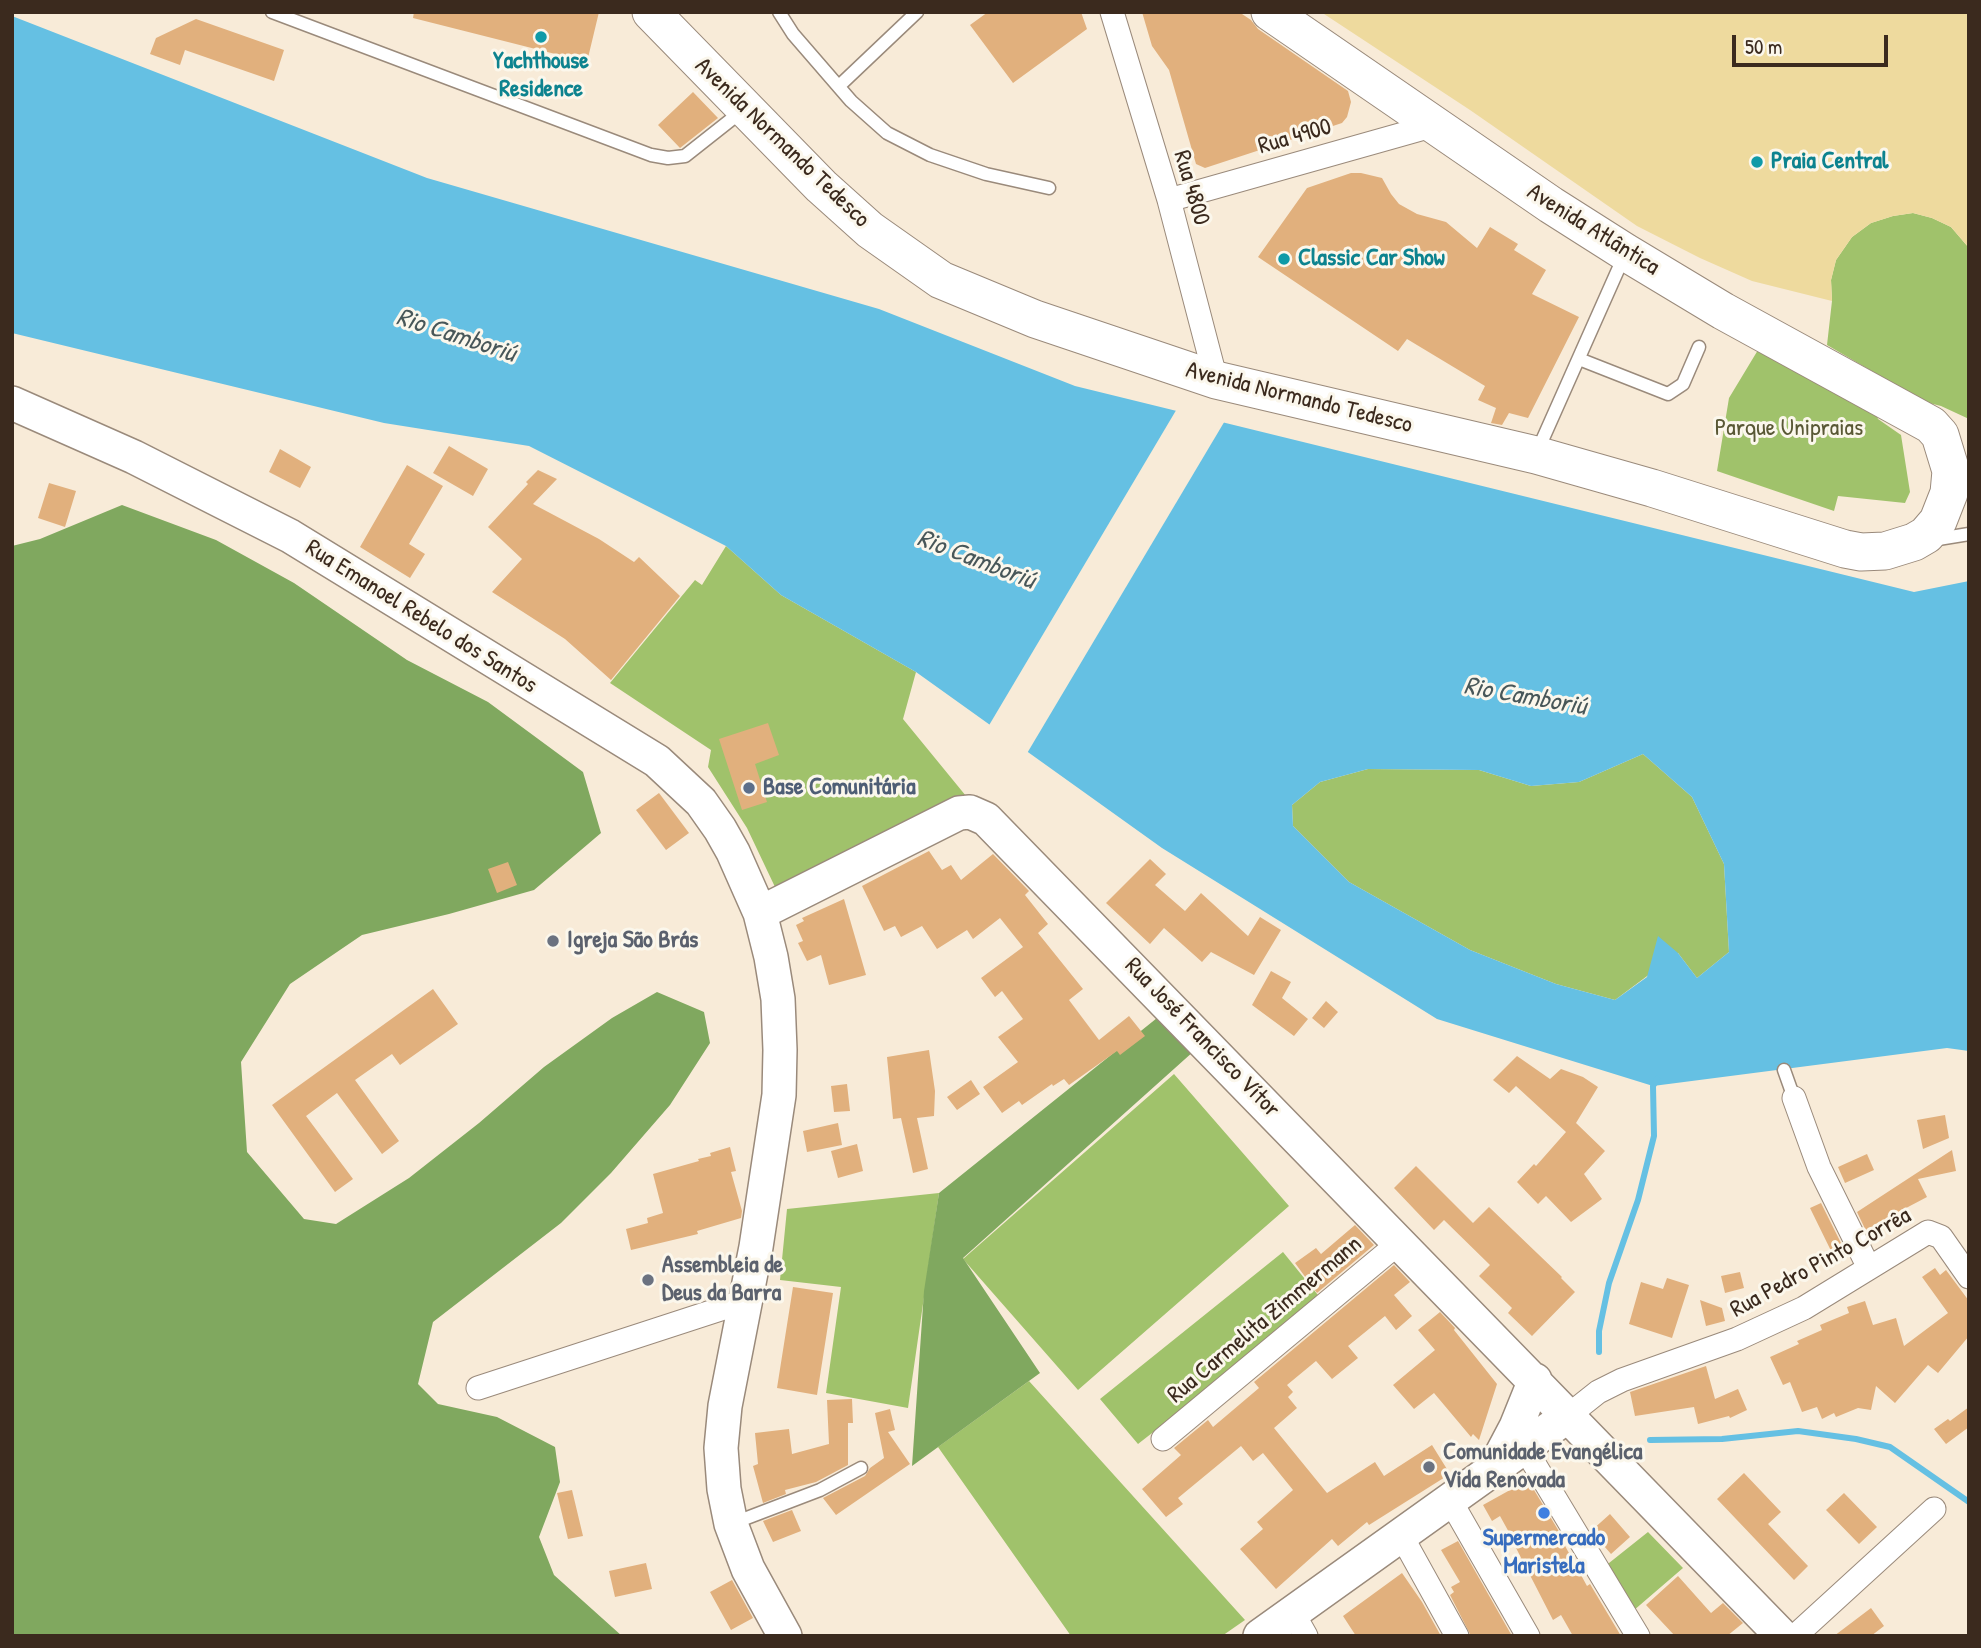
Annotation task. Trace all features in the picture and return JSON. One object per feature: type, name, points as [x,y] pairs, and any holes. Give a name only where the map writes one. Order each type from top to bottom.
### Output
[{"type":"main road","name":"Avenida Normando Tedesco","points":[[651,12],[821,186],[870,230],[941,280],[1035,319],[1216,380],[1536,455],[1861,552],[1885,551],[1914,542],[1926,535],[1938,521],[1949,493],[1951,471],[1942,436]]},
{"type":"main road","name":"Avenida Atlântica","points":[[1270,12],[1551,205],[1625,252],[1942,436]]},
{"type":"main road","name":"Rua Emanoel Rebelo dos Santos","points":[[12,403],[134,457],[290,536],[657,761],[701,802],[720,829],[760,913],[778,999],[780,1050],[779,1095],[756,1247],[725,1406],[721,1448],[724,1489],[731,1524],[748,1569],[785,1636]]},
{"type":"main road","name":"Rua José Francisco Vítor","points":[[760,913],[959,813],[970,812],[986,820],[1535,1380],[1546,1431],[1592,1439],[1769,1630]]},
{"type":"main road","points":[[1492,1471],[1517,1427],[1535,1380]]},
{"type":"main road","points":[[1260,1636],[1299,1624],[1401,1535],[1546,1431]]},
{"type":"street","name":"Rua 4800","points":[[1112,12],[1169,200],[1216,380]]},
{"type":"street","name":"Rua 4900","points":[[1169,200],[1435,125]]},
{"type":"street","points":[[1794,1098],[1819,1167],[1869,1268]]},
{"type":"street","name":"Rua Pedro Pinto Corrêa","points":[[1546,1431],[1598,1392],[1622,1380],[1767,1327],[1804,1308],[1928,1232],[1941,1237],[1969,1277]]},
{"type":"street","name":"Rua Carmelita Zimmermann","points":[[1163,1439],[1400,1242]]},
{"type":"street","points":[[478,1388],[746,1301]]},
{"type":"street","points":[[1546,1431],[1638,1636]]},
{"type":"street","points":[[1450,1500],[1528,1636]]},
{"type":"street","points":[[1795,1636],[1934,1509]]},
{"type":"street","points":[[1401,1535],[1457,1636]]},
{"type":"lane","points":[[272,12],[651,155],[668,158],[685,156],[745,109]]},
{"type":"lane","points":[[779,12],[793,34],[839,86],[887,133],[930,155],[986,174],[1049,188]]},
{"type":"lane","points":[[839,86],[917,12]]},
{"type":"lane","points":[[1536,455],[1625,252]]},
{"type":"lane","points":[[1579,359],[1668,394],[1684,384],[1699,347]]},
{"type":"lane","points":[[1914,542],[1969,534]]},
{"type":"lane","points":[[1784,1070],[1794,1098]]},
{"type":"lane","points":[[731,1524],[820,1490],[861,1468]]},
{"type":"green space","points":[[1913,213],[1951,227],[1969,248],[1969,419],[1925,402],[1827,345],[1832,301],[1831,280],[1836,260],[1852,237],[1871,223]]},
{"type":"green space","name":"Parque Unipraias","points":[[1761,345],[1871,400],[1878,419],[1901,435],[1910,492],[1905,503],[1838,496],[1834,511],[1717,471],[1729,398]]},
{"type":"green space","points":[[122,505],[216,540],[294,583],[407,660],[488,702],[583,772],[601,833],[534,890],[362,935],[290,984],[241,1062],[247,1152],[304,1219],[336,1224],[409,1178],[544,1067],[612,1018],[657,992],[704,1012],[710,1043],[670,1105],[611,1173],[561,1223],[433,1322],[418,1384],[438,1404],[497,1417],[555,1447],[560,1482],[539,1537],[554,1575],[622,1636],[12,1636],[12,546],[40,539]]},
{"type":"green space","points":[[726,546],[781,595],[916,672],[903,719],[966,796],[775,887],[747,828],[708,767],[711,750],[610,683],[695,580],[702,585]]},
{"type":"green space","points":[[1643,754],[1692,797],[1724,864],[1729,952],[1697,978],[1678,953],[1615,1000],[1556,984],[1470,950],[1349,882],[1293,826],[1292,805],[1320,782],[1368,769],[1479,770],[1531,786],[1579,782]]},
{"type":"green space","points":[[1162,1014],[1194,1051],[963,1258],[1040,1373],[912,1466],[924,1291],[939,1193]]},
{"type":"green space","points":[[1174,1074],[1289,1206],[1078,1390],[963,1259]]},
{"type":"green space","points":[[939,1193],[908,1408],[826,1393],[841,1287],[780,1280],[787,1209]]},
{"type":"green space","points":[[1283,1252],[1322,1300],[1138,1444],[1100,1399]]},
{"type":"green space","points":[[1029,1381],[1245,1620],[1222,1636],[1071,1636],[938,1447]]},
{"type":"green space","points":[[1648,1532],[1683,1568],[1633,1611],[1604,1567]]},
{"type":"sand","name":"Praia Central","points":[[1321,12],[1969,12],[1969,248],[1951,227],[1932,218],[1913,213],[1893,216],[1871,223],[1852,237],[1836,260],[1831,280],[1832,301],[1752,281],[1637,226],[1470,110]]},
{"type":"water","name":"Rio Camboriú","points":[[12,16],[427,178],[879,309],[1075,386],[1914,592],[1969,581],[1969,1051],[1947,1048],[1653,1086],[1437,1019],[1162,848],[916,672],[781,595],[726,546],[529,446],[384,423],[12,333]],"holes":[[[1643,754],[1692,797],[1724,864],[1729,952],[1697,978],[1678,953],[1658,936],[1647,977],[1615,1000],[1556,984],[1470,950],[1349,882],[1293,826],[1292,805],[1320,782],[1368,769],[1479,770],[1531,786],[1579,782]]]},
{"type":"pier","points":[[1178,407],[1226,419],[1026,755],[988,727]]},
{"type":"building","name":"Yachthouse Residence","points":[[414,12],[599,12],[587,62],[413,18]]},
{"type":"building","points":[[988,12],[1081,12],[1087,29],[1013,83],[970,25]]},
{"type":"building","points":[[1142,12],[1239,12],[1258,29],[1348,91],[1351,102],[1347,117],[1342,123],[1205,168],[1196,164],[1169,70],[1152,46]]},
{"type":"building","points":[[196,19],[284,50],[274,81],[185,50],[180,65],[150,54],[156,38]]},
{"type":"building","points":[[693,92],[718,118],[680,148],[658,125]]},
{"type":"building","points":[[1351,173],[1382,178],[1399,204],[1417,214],[1446,222],[1477,248],[1490,227],[1518,244],[1514,250],[1546,270],[1532,294],[1579,317],[1528,418],[1509,413],[1502,425],[1491,423],[1496,408],[1478,400],[1485,386],[1407,339],[1398,351],[1258,257],[1307,188]]},
{"type":"building","points":[[449,446],[488,469],[473,496],[433,473]]},
{"type":"building","points":[[280,449],[311,467],[300,488],[269,472]]},
{"type":"building","points":[[407,465],[443,486],[409,544],[425,554],[410,578],[360,547]]},
{"type":"building","points":[[538,470],[557,479],[533,504],[599,539],[634,562],[639,557],[680,596],[611,680],[565,639],[492,592],[522,559],[488,527]]},
{"type":"building","points":[[49,483],[76,491],[65,527],[38,518]]},
{"type":"building","points":[[768,723],[779,755],[755,764],[767,802],[742,810],[719,739]]},
{"type":"building","points":[[659,793],[689,833],[666,850],[636,810]]},
{"type":"building","points":[[929,851],[942,870],[951,865],[961,880],[993,854],[1029,891],[1025,895],[1048,924],[1038,933],[1083,989],[1069,1000],[1099,1040],[1129,1016],[1145,1036],[1120,1055],[1117,1051],[1069,1085],[1064,1079],[1053,1086],[1052,1084],[1022,1105],[1019,1101],[1002,1113],[983,1087],[1018,1062],[998,1037],[1023,1019],[1002,991],[995,997],[981,978],[1023,947],[1000,918],[973,939],[967,930],[937,949],[922,926],[901,937],[895,926],[884,931],[862,886]]},
{"type":"building","points":[[1150,859],[1166,874],[1155,885],[1185,911],[1201,893],[1248,936],[1260,917],[1281,930],[1254,975],[1211,952],[1202,962],[1164,928],[1150,944],[1106,903]]},
{"type":"building","points":[[508,862],[517,885],[497,893],[488,869]]},
{"type":"building","points":[[844,899],[866,975],[829,985],[821,955],[807,961],[798,943],[803,941],[796,925],[804,921],[802,918]]},
{"type":"building","points":[[1271,971],[1291,982],[1282,998],[1308,1019],[1294,1036],[1252,1005]]},
{"type":"building","points":[[433,989],[458,1024],[400,1065],[392,1054],[355,1080],[399,1141],[382,1154],[337,1093],[306,1116],[353,1179],[335,1192],[272,1105]]},
{"type":"building","points":[[1326,1001],[1338,1012],[1324,1028],[1312,1018]]},
{"type":"building","points":[[929,1050],[935,1091],[934,1116],[917,1118],[928,1169],[913,1173],[901,1118],[893,1119],[887,1057]]},
{"type":"building","points":[[1517,1056],[1550,1079],[1561,1069],[1583,1077],[1598,1087],[1576,1123],[1605,1151],[1584,1174],[1602,1199],[1571,1222],[1546,1196],[1538,1204],[1517,1182],[1534,1164],[1536,1166],[1566,1132],[1516,1086],[1509,1093],[1493,1080]]},
{"type":"building","points":[[971,1080],[980,1094],[957,1110],[947,1097]]},
{"type":"building","points":[[847,1084],[850,1111],[834,1112],[831,1086]]},
{"type":"building","points":[[1945,1115],[1949,1138],[1923,1149],[1917,1120]]},
{"type":"building","points":[[838,1123],[842,1145],[807,1152],[803,1131]]},
{"type":"building","points":[[857,1144],[863,1171],[838,1178],[831,1151]]},
{"type":"building","points":[[730,1147],[736,1171],[731,1172],[742,1211],[741,1218],[697,1231],[698,1234],[631,1250],[626,1229],[648,1223],[647,1218],[663,1213],[653,1174],[699,1161],[698,1159],[711,1156],[710,1153]]},
{"type":"building","points":[[1952,1150],[1956,1171],[1918,1179],[1927,1197],[1889,1217],[1891,1220],[1868,1235],[1857,1212]]},
{"type":"building","points":[[1867,1154],[1874,1170],[1845,1183],[1838,1167]]},
{"type":"building","points":[[1416,1166],[1473,1223],[1489,1207],[1575,1292],[1532,1336],[1508,1313],[1512,1308],[1479,1276],[1490,1265],[1444,1220],[1434,1230],[1394,1188]]},
{"type":"building","points":[[1821,1203],[1847,1255],[1836,1261],[1810,1208]]},
{"type":"building","points":[[1355,1225],[1374,1245],[1317,1293],[1295,1263],[1316,1248],[1321,1254]]},
{"type":"building","points":[[1394,1265],[1410,1282],[1394,1295],[1412,1316],[1396,1330],[1385,1316],[1348,1346],[1358,1358],[1332,1379],[1316,1361],[1287,1385],[1293,1392],[1288,1397],[1297,1408],[1274,1428],[1327,1493],[1375,1462],[1384,1476],[1432,1445],[1450,1474],[1369,1525],[1367,1522],[1338,1546],[1332,1539],[1276,1589],[1240,1549],[1263,1529],[1257,1522],[1293,1490],[1263,1453],[1253,1461],[1241,1446],[1178,1498],[1183,1504],[1166,1517],[1142,1489],[1181,1455],[1174,1448],[1208,1420],[1213,1427],[1259,1388],[1254,1382]]},
{"type":"building","points":[[1935,1268],[1940,1275],[1946,1270],[1969,1301],[1969,1336],[1938,1373],[1928,1365],[1895,1403],[1876,1386],[1871,1410],[1858,1408],[1836,1417],[1834,1413],[1822,1419],[1817,1407],[1802,1412],[1790,1382],[1783,1385],[1770,1357],[1822,1330],[1820,1325],[1849,1313],[1847,1307],[1865,1301],[1873,1325],[1896,1318],[1904,1346],[1948,1313],[1922,1277]]},
{"type":"building","points":[[1740,1272],[1744,1288],[1725,1293],[1721,1276]]},
{"type":"building","points":[[1667,1278],[1689,1285],[1672,1338],[1629,1324],[1641,1282],[1663,1289]]},
{"type":"building","points":[[793,1287],[833,1293],[817,1395],[777,1388]]},
{"type":"building","points":[[1700,1300],[1722,1308],[1725,1321],[1706,1326]]},
{"type":"building","points":[[1440,1312],[1497,1384],[1479,1440],[1473,1434],[1471,1437],[1434,1393],[1414,1409],[1393,1385],[1435,1350],[1418,1330]]},
{"type":"building","points":[[1706,1366],[1715,1399],[1738,1389],[1747,1410],[1730,1418],[1729,1416],[1698,1424],[1694,1407],[1635,1416],[1630,1392]]},
{"type":"building","points":[[852,1399],[853,1423],[848,1423],[848,1465],[816,1482],[785,1490],[786,1494],[763,1503],[753,1466],[758,1464],[755,1433],[789,1429],[792,1454],[829,1444],[827,1400]]},
{"type":"building","points":[[1969,1407],[1969,1427],[1946,1444],[1934,1429]]},
{"type":"building","points":[[890,1409],[895,1430],[888,1432],[910,1464],[836,1515],[823,1498],[865,1476],[870,1468],[884,1458],[875,1413]]},
{"type":"building","points":[[1744,1473],[1781,1512],[1768,1524],[1808,1566],[1794,1580],[1717,1499]]},
{"type":"building","points":[[1528,1480],[1566,1543],[1564,1544],[1587,1586],[1590,1584],[1621,1636],[1573,1636],[1561,1615],[1553,1620],[1500,1516],[1492,1521],[1483,1505]]},
{"type":"building","points":[[572,1490],[583,1536],[568,1539],[557,1493]]},
{"type":"building","points":[[1844,1493],[1877,1527],[1859,1544],[1826,1510]]},
{"type":"building","points":[[792,1510],[801,1531],[773,1542],[763,1521]]},
{"type":"building","points":[[1610,1514],[1630,1537],[1611,1554],[1591,1531]]},
{"type":"building","points":[[1458,1541],[1512,1636],[1471,1636],[1450,1595],[1454,1592],[1451,1587],[1460,1582],[1441,1550]]},
{"type":"building","points":[[646,1563],[652,1589],[615,1597],[609,1571]]},
{"type":"building","points":[[1402,1573],[1441,1636],[1356,1636],[1343,1616]]},
{"type":"building","points":[[1678,1576],[1711,1613],[1723,1603],[1743,1623],[1727,1636],[1675,1636],[1646,1605]]},
{"type":"building","points":[[732,1580],[753,1618],[731,1630],[710,1592]]},
{"type":"building","points":[[1871,1608],[1884,1626],[1871,1636],[1834,1636]]},
{"type":"waterway","points":[[1599,1352],[1599,1331],[1609,1283],[1638,1200],[1654,1136],[1653,1086],[1657,1079]]},
{"type":"waterway","points":[[1650,1440],[1722,1439],[1798,1431],[1856,1439],[1890,1447],[1969,1502]]},
{"type":"place","name":"Yachthouse Residence","points":[[541,37]]},
{"type":"place","name":"Praia Central","points":[[1757,162]]},
{"type":"place","name":"Classic Car Show","points":[[1284,259]]},
{"type":"place","name":"Base Comunitária","points":[[749,788]]},
{"type":"place","name":"Igreja São Brás","points":[[553,941]]},
{"type":"place","name":"Assembleia de Deus da Barra","points":[[648,1280]]},
{"type":"place","name":"Comunidade Evangélica Vida Renovada","points":[[1429,1467]]},
{"type":"place","name":"Supermercado Maristela","points":[[1544,1513]]}]
